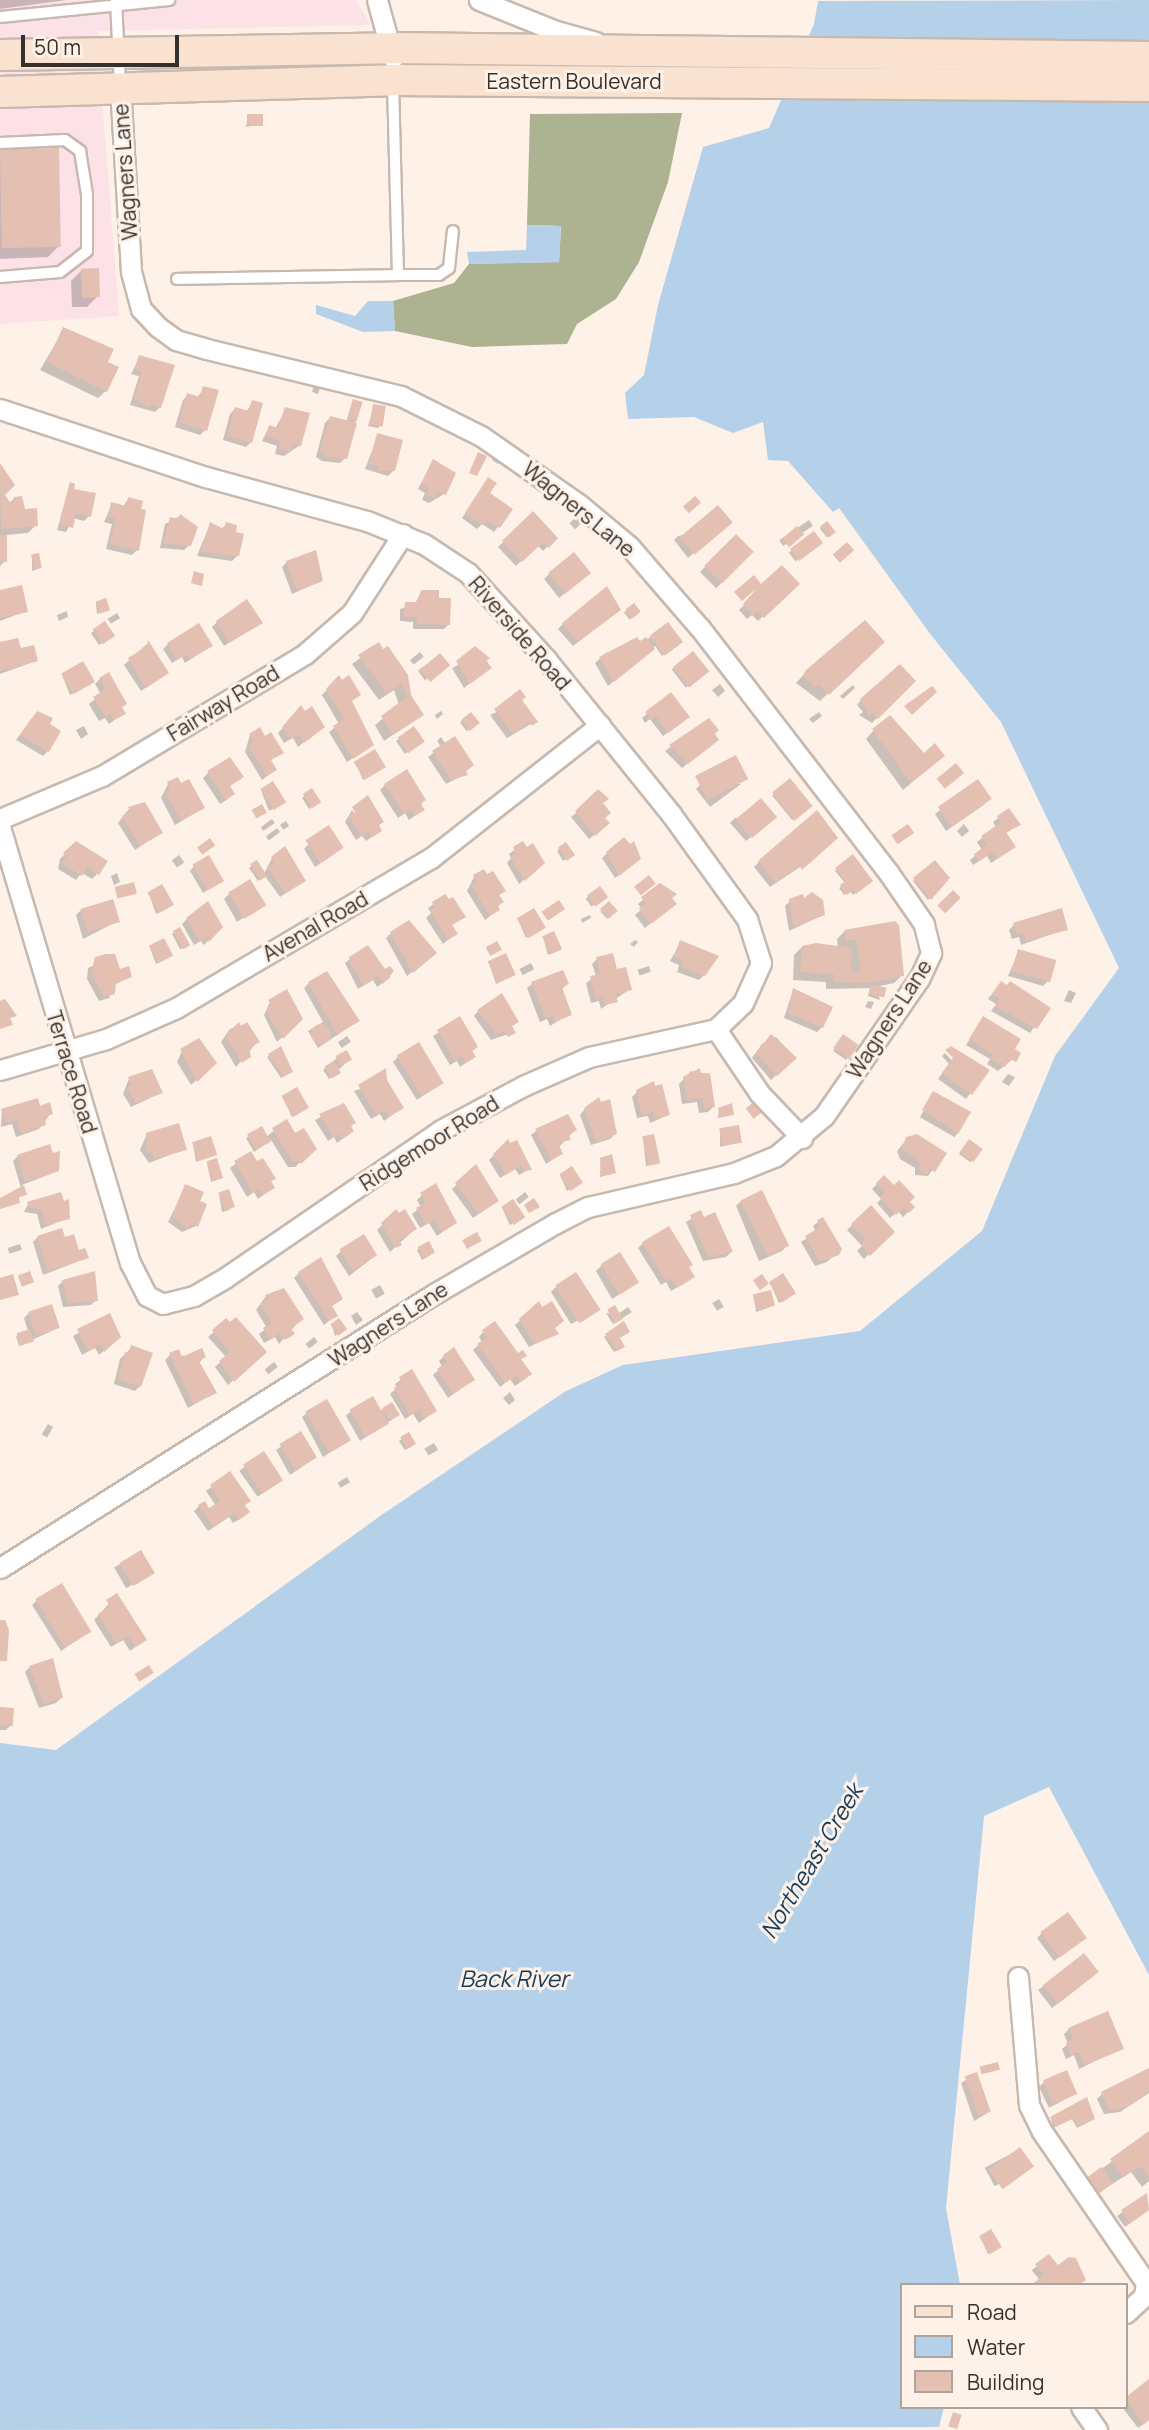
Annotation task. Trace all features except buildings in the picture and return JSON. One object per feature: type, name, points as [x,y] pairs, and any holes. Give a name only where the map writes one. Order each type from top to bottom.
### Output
[{"type":"main road","name":"Eastern Boulevard","points":[[0,55],[393,47],[1149,57]]},
{"type":"main road","name":"Eastern Boulevard","points":[[0,92],[393,80],[1149,86]]},
{"type":"street","points":[[377,0],[393,47],[393,80]]},
{"type":"street","points":[[479,0],[556,32],[634,52]]},
{"type":"street","name":"Wagners Lane","points":[[0,1569],[434,1294],[556,1223],[588,1207],[756,1167],[802,1138],[853,1077],[927,966],[931,940],[924,924],[699,627],[628,546],[580,505],[481,436],[401,396],[207,349],[176,340],[158,327],[141,309],[131,271],[120,87]]},
{"type":"street","name":"Riverside Road","points":[[0,408],[141,457],[403,534],[446,557],[477,582],[600,725],[694,845],[747,919],[757,940],[761,963],[753,988],[736,1013],[716,1029]]},
{"type":"street","name":"Fairway Road","points":[[0,819],[102,776],[305,654],[352,612],[403,534]]},
{"type":"street","name":"Avenal Road","points":[[0,1070],[65,1052],[176,1008],[431,858],[600,725]]},
{"type":"street","name":"Terrace Road","points":[[0,827],[130,1264],[146,1296],[163,1304]]},
{"type":"street","points":[[716,1029],[760,1094],[802,1138]]},
{"type":"street","name":"Ridgemoor Road","points":[[163,1304],[194,1296],[225,1279],[441,1130],[535,1080],[589,1058],[716,1029]]},
{"type":"street","points":[[1017,1977],[1029,2105],[1041,2130],[1146,2283],[1144,2296],[1128,2310]]},
{"type":"street","points":[[1082,2409],[1097,2430]]},
{"type":"lane","points":[[0,18],[117,3],[169,0]]},
{"type":"lane","points":[[117,3],[120,87]]},
{"type":"lane","points":[[393,80],[398,275]]},
{"type":"lane","points":[[0,143],[65,141],[75,145],[87,194],[87,251],[60,272],[0,277]]},
{"type":"lane","points":[[177,279],[439,275],[449,268],[453,231]]},
{"type":"shaded area","points":[[0,0],[356,0],[370,25],[97,31],[119,316],[0,324]]},
{"type":"green space","points":[[682,113],[668,182],[639,262],[616,299],[577,324],[567,344],[472,347],[395,331],[393,301],[454,283],[469,264],[559,262],[561,226],[527,225],[530,114]]},
{"type":"water","name":"Back River","points":[[1149,0],[1149,1975],[1049,1787],[984,1816],[946,2208],[960,2283],[900,2283],[900,2409],[944,2409],[939,2427],[0,2430],[0,1743],[56,1750],[383,1514],[566,1391],[623,1365],[860,1331],[982,1231],[1055,1056],[1119,968],[1001,722],[931,635],[839,508],[833,512],[788,461],[768,460],[763,422],[733,433],[694,417],[628,419],[625,393],[644,375],[658,305],[703,147],[769,128],[814,24],[818,1]]},
{"type":"water","points":[[527,225],[561,226],[559,262],[469,264],[467,252],[526,250]]},
{"type":"water","points":[[368,301],[393,301],[395,331],[363,332],[316,314],[316,305],[355,316]]},
{"type":"water label","name":"Northeast Creek","points":[[811,1861]]}]
